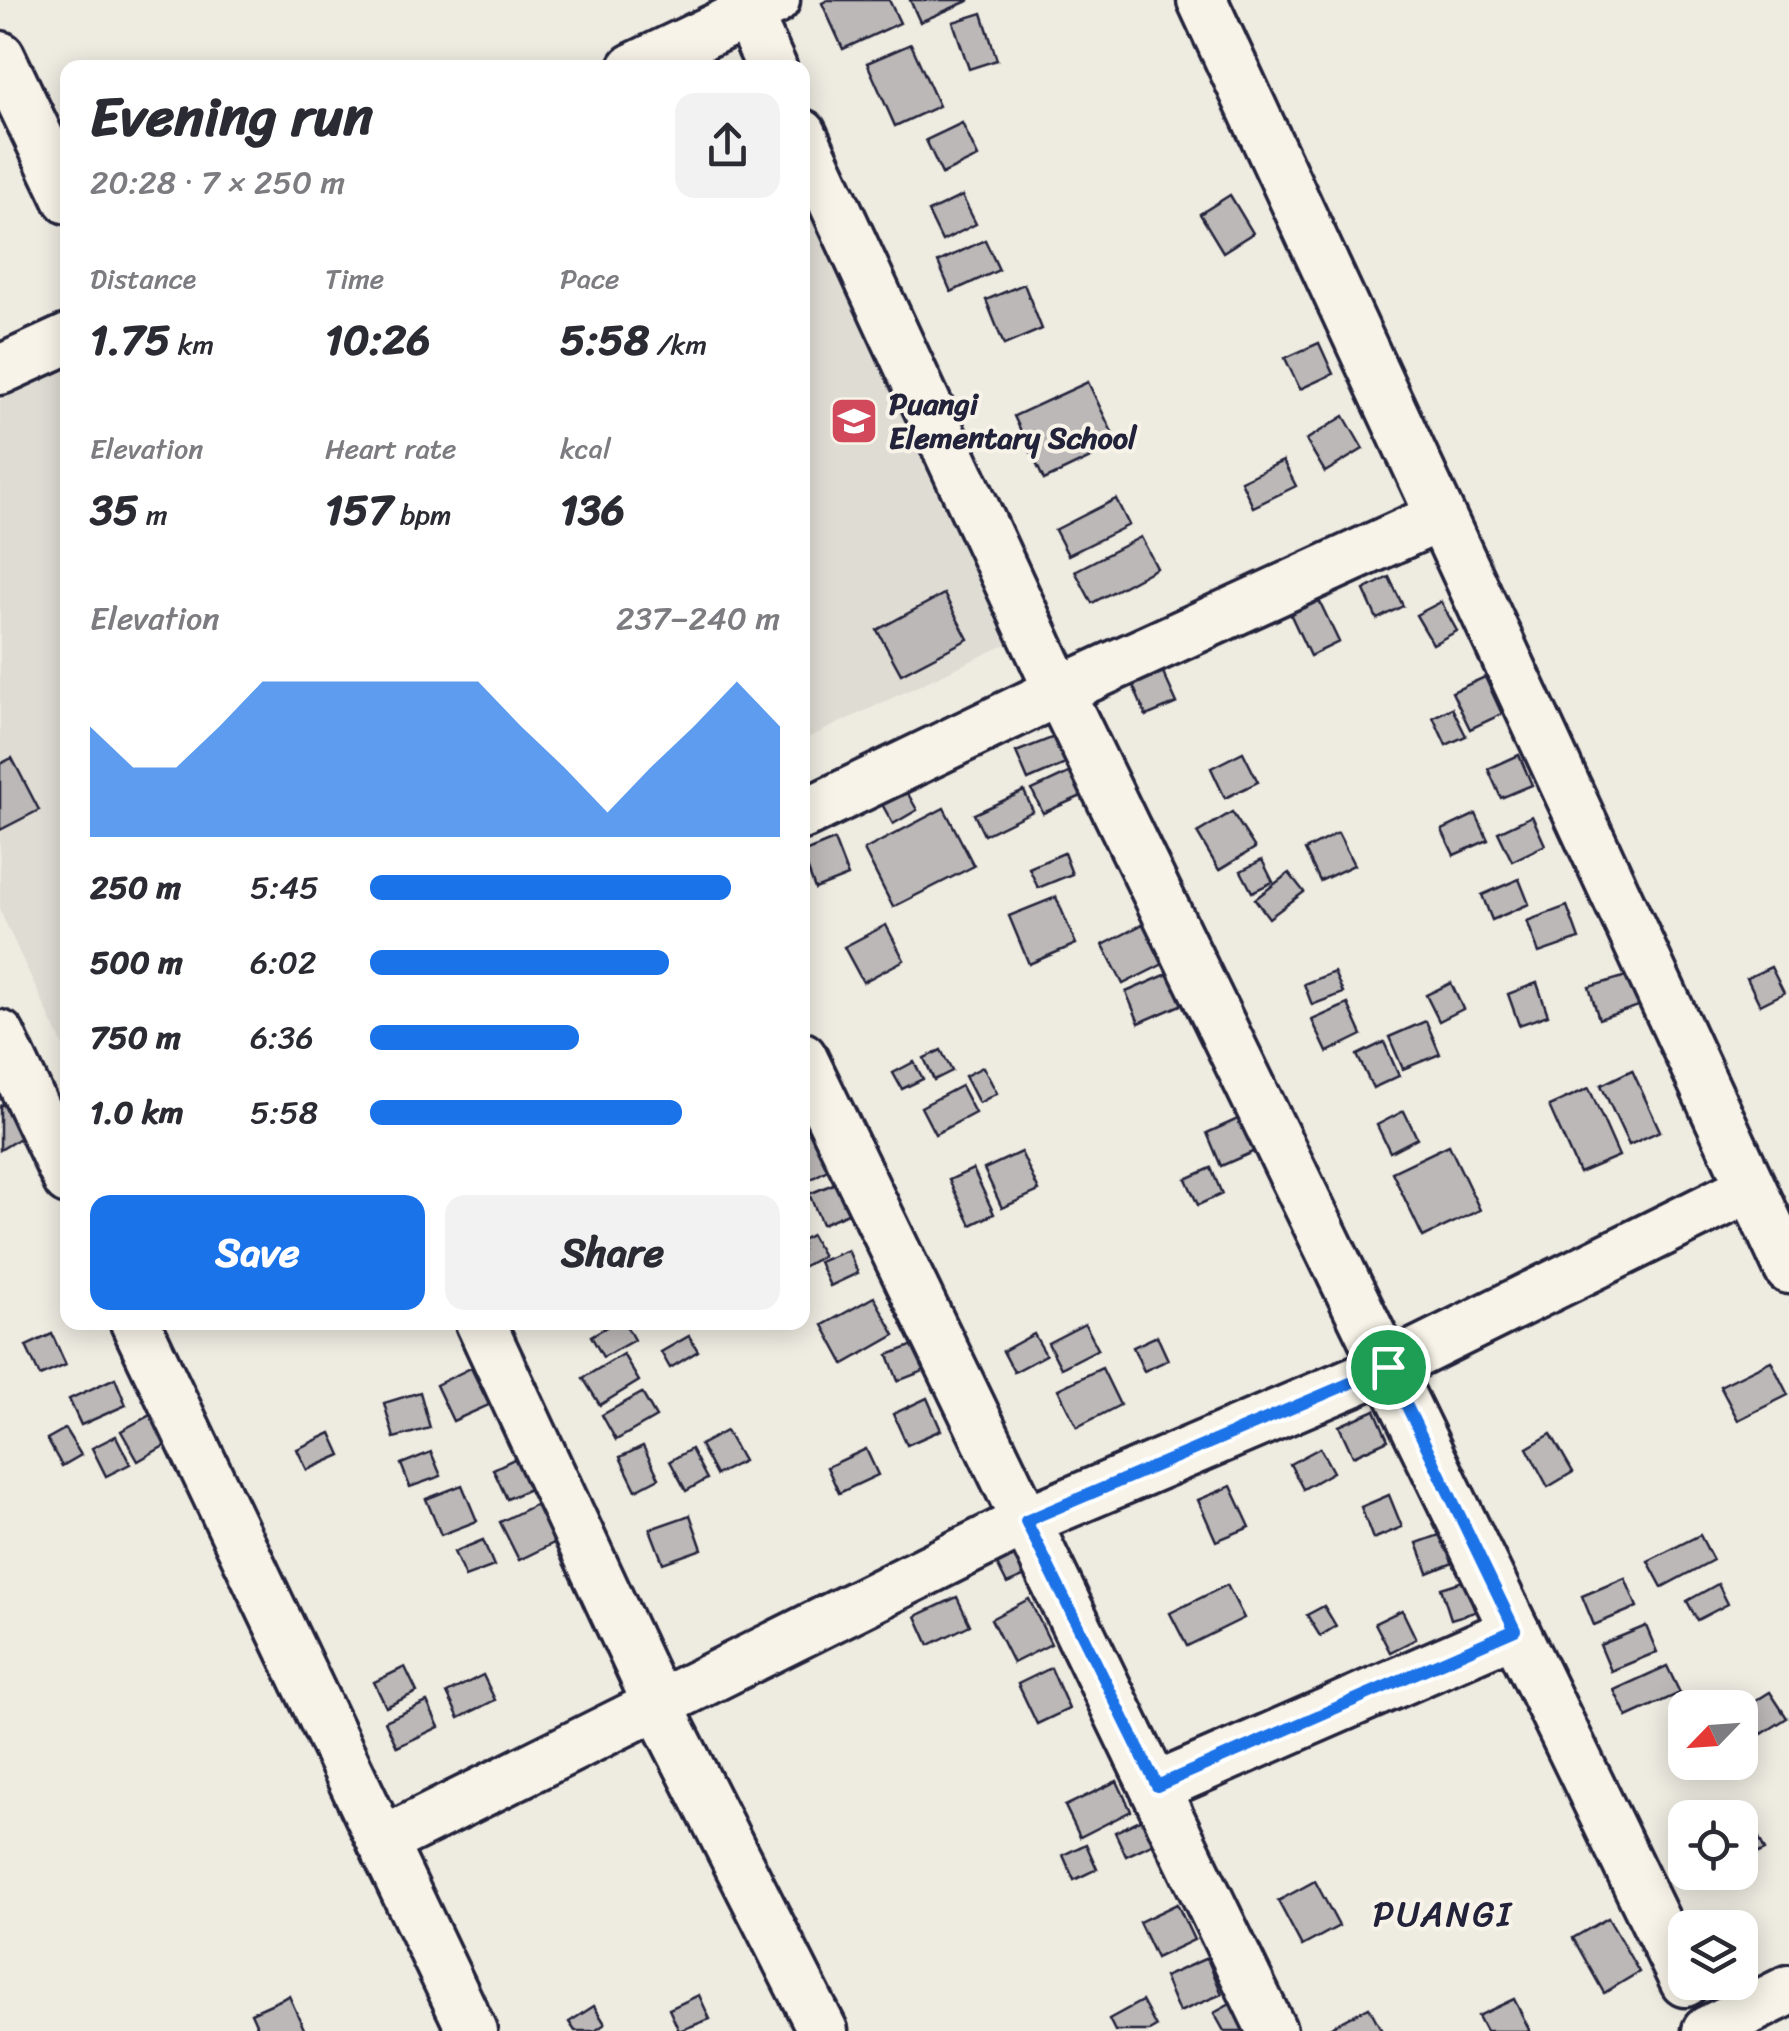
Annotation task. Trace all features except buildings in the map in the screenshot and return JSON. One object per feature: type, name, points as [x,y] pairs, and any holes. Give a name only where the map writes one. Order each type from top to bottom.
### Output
[{"type":"street","points":[[1202,0],[1789,1268]]},
{"type":"street","points":[[650,60],[761,6],[771,60]]},
{"type":"street","points":[[0,56],[60,182]]},
{"type":"street","points":[[810,151],[1060,691],[1668,1947]]},
{"type":"street","points":[[0,370],[60,343]]},
{"type":"street","points":[[810,811],[1060,691],[1440,517]]},
{"type":"street","points":[[0,1035],[60,1160]]},
{"type":"street","points":[[810,1073],[1272,2031]]},
{"type":"street","points":[[382,1842],[1026,1521],[1388,1367],[1750,1188]]},
{"type":"street","points":[[139,1330],[472,2031]]},
{"type":"street","points":[[484,1330],[658,1705],[823,2031]]},
{"type":"street","points":[[1157,1786],[1515,1630]]},
{"type":"street","points":[[1693,2000],[1708,2031],[1789,1990]]},
{"type":"shaded area","name":"Puangi Elementary School","points":[[810,217],[1009,643],[810,737]]},
{"type":"shaded area","points":[[60,371],[60,1039],[0,911],[0,400]]},
{"type":"place","name":"Puangi Elementary School","points":[[854,421]]},
{"type":"district","name":"PUANGI","points":[[1443,1914]]},
{"type":"route","points":[[1388,1367],[1515,1630],[1157,1786],[1026,1521],[1388,1367]]}]
